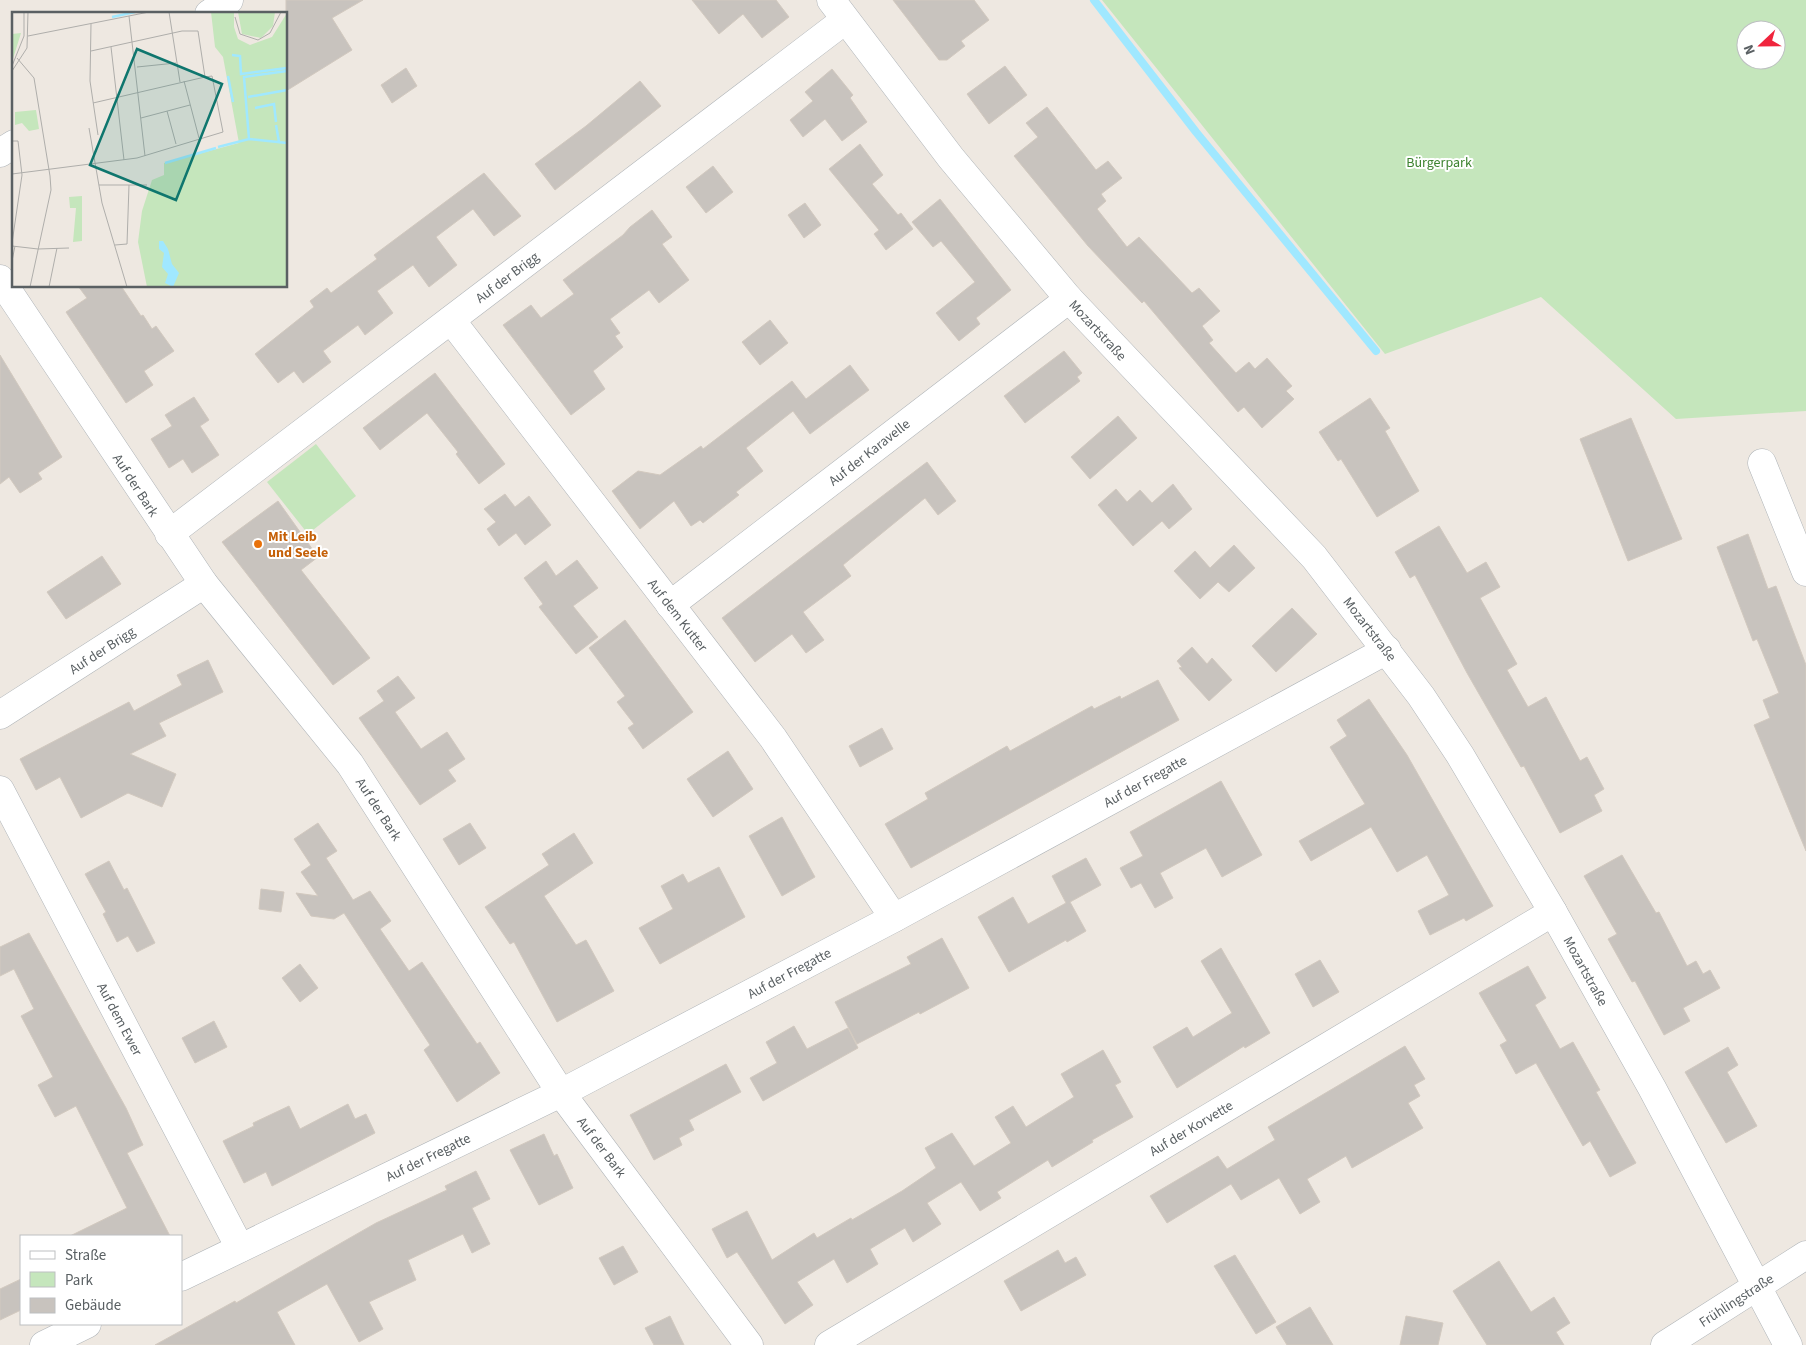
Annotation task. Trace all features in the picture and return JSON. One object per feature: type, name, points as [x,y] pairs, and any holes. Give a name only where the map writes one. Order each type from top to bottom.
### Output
[{"type":"street","points":[[212,12],[229,0]]},
{"type":"street","name":"Mozartstraße","points":[[838,10],[951,158],[1069,298],[1314,557],[1421,696],[1460,755],[1553,912],[1652,1088],[1788,1345]]},
{"type":"street","name":"Auf der Brigg","points":[[169,534],[451,320],[838,10]]},
{"type":"street","points":[[0,153],[12,145]]},
{"type":"street","name":"Auf der Bark","points":[[0,279],[204,584],[350,764],[561,1093],[749,1345]]},
{"type":"street","name":"Auf der Karavelle","points":[[670,605],[1069,298]]},
{"type":"street","name":"Auf dem Kutter","points":[[451,320],[773,738],[894,918]]},
{"type":"street","points":[[1762,463],[1806,572]]},
{"type":"street","name":"Auf der Brigg","points":[[0,715],[204,584]]},
{"type":"street","name":"Auf der Fregatte","points":[[182,1277],[561,1093],[894,918],[1386,650]]},
{"type":"street","name":"Auf dem Ewer","points":[[0,790],[240,1248]]},
{"type":"street","name":"Auf der Korvette","points":[[829,1345],[1553,912]]},
{"type":"street","name":"Frühlingstraße","points":[[1665,1345],[1806,1255]]},
{"type":"street","points":[[44,1345],[85,1325]]},
{"type":"green space","name":"Bürgerpark","points":[[1102,0],[1806,0],[1806,411],[1676,419],[1541,297],[1385,354]]},
{"type":"green space","points":[[316,444],[356,496],[308,534],[267,482]]},
{"type":"building","points":[[286,0],[363,0],[332,18],[352,50],[288,90],[288,12],[286,12]]},
{"type":"building","points":[[692,0],[776,0],[789,17],[762,38],[743,14],[719,34]]},
{"type":"building","points":[[893,0],[974,0],[989,20],[961,41],[965,46],[947,60],[939,60]]},
{"type":"building","points":[[1005,66],[1027,95],[989,124],[967,94]]},
{"type":"building","points":[[406,68],[417,86],[392,103],[381,85]]},
{"type":"building","points":[[832,69],[853,95],[850,98],[867,122],[842,141],[825,119],[803,137],[790,120],[813,101],[805,92]]},
{"type":"building","points":[[640,81],[661,106],[555,190],[535,164],[586,126]]},
{"type":"building","points":[[1047,107],[1096,170],[1108,161],[1122,178],[1101,194],[1106,201],[1097,209],[1127,247],[1139,237],[1192,293],[1199,288],[1220,311],[1202,326],[1213,340],[1209,343],[1236,373],[1249,362],[1255,369],[1267,358],[1292,386],[1286,391],[1294,399],[1262,428],[1244,407],[1238,412],[1144,301],[1142,303],[1088,246],[1014,156],[1038,137],[1026,123]]},
{"type":"building","points":[[860,144],[883,175],[872,184],[898,215],[901,213],[913,229],[886,250],[874,234],[879,230],[829,169]]},
{"type":"building","points":[[713,166],[733,192],[706,213],[686,187]]},
{"type":"building","points":[[484,173],[521,216],[494,236],[473,209],[436,237],[457,265],[429,287],[413,265],[377,291],[393,313],[365,335],[358,325],[323,351],[331,362],[303,383],[294,371],[278,383],[255,354],[314,307],[310,301],[327,288],[331,293],[377,259],[374,255]]},
{"type":"building","points":[[940,199],[1011,290],[976,318],[980,324],[959,341],[936,313],[975,282],[941,241],[933,247],[912,222]]},
{"type":"building","points":[[805,203],[821,225],[804,238],[788,215]]},
{"type":"building","points":[[652,210],[672,237],[662,244],[689,280],[659,303],[649,290],[610,319],[620,333],[615,336],[623,347],[593,371],[605,389],[571,415],[503,325],[531,305],[541,318],[574,294],[563,280],[623,235]]},
{"type":"building","points":[[80,288],[122,288],[141,316],[143,315],[152,329],[156,326],[174,351],[144,371],[153,385],[126,403],[66,312],[87,298]]},
{"type":"building","points":[[770,320],[788,343],[760,365],[742,342]]},
{"type":"building","points":[[1064,351],[1082,373],[1077,377],[1080,381],[1025,423],[1004,396]]},
{"type":"building","points":[[0,355],[62,457],[38,473],[42,479],[20,493],[9,477],[0,484]]},
{"type":"building","points":[[850,365],[869,390],[810,434],[793,411],[746,448],[763,471],[736,492],[739,495],[703,523],[700,520],[691,526],[674,501],[640,529],[612,491],[638,471],[660,475],[701,446],[703,449],[792,381],[806,399]]},
{"type":"building","points":[[435,373],[505,464],[479,484],[456,454],[458,452],[427,413],[380,450],[363,428]]},
{"type":"building","points":[[194,397],[209,420],[200,426],[219,455],[192,473],[183,459],[169,468],[151,439],[172,426],[165,415]]},
{"type":"building","points":[[1370,398],[1390,428],[1385,431],[1419,491],[1377,517],[1341,459],[1338,461],[1319,432]]},
{"type":"building","points":[[1118,416],[1137,438],[1090,479],[1071,457]]},
{"type":"building","points":[[1631,418],[1682,539],[1628,561],[1580,439]]},
{"type":"building","points":[[927,462],[956,501],[938,515],[925,498],[843,565],[851,576],[803,612],[824,640],[806,653],[792,634],[755,662],[722,618]]},
{"type":"building","points":[[1173,484],[1192,509],[1169,529],[1162,521],[1133,546],[1098,505],[1116,489],[1127,502],[1140,490],[1152,503]]},
{"type":"building","points":[[505,494],[515,507],[529,496],[551,525],[525,545],[516,533],[499,546],[487,529],[496,522],[484,509]]},
{"type":"building","points":[[278,501],[318,557],[301,570],[370,658],[333,685],[222,542]]},
{"type":"building","points":[[1439,526],[1467,573],[1486,562],[1500,587],[1480,598],[1517,664],[1507,670],[1528,707],[1546,697],[1580,761],[1587,757],[1604,789],[1594,795],[1602,811],[1560,833],[1524,766],[1521,767],[1467,673],[1415,575],[1410,578],[1395,552]]},
{"type":"building","points":[[1748,534],[1768,589],[1776,586],[1806,665],[1806,851],[1754,725],[1770,718],[1763,700],[1779,693],[1757,639],[1753,641],[1717,547]]},
{"type":"building","points":[[1234,545],[1255,568],[1229,592],[1218,582],[1200,599],[1174,571],[1195,551],[1210,568]]},
{"type":"building","points":[[102,556],[121,584],[66,619],[47,592]]},
{"type":"building","points":[[577,560],[598,588],[573,606],[598,637],[576,654],[539,607],[543,604],[524,578],[546,561],[556,576]]},
{"type":"building","points":[[1292,608],[1317,634],[1276,672],[1252,646]]},
{"type":"building","points":[[625,620],[693,712],[643,749],[628,728],[634,724],[617,702],[625,696],[589,648]]},
{"type":"building","points":[[1192,647],[1207,664],[1212,658],[1232,680],[1209,701],[1179,668],[1182,667],[1177,661]]},
{"type":"building","points":[[208,660],[223,692],[159,723],[166,736],[130,754],[176,774],[162,807],[128,793],[81,818],[60,777],[36,790],[20,759],[129,702],[134,711],[182,685],[177,675]]},
{"type":"building","points":[[398,676],[415,698],[395,712],[421,749],[447,732],[465,759],[448,770],[456,781],[420,805],[359,718],[384,701],[377,691]]},
{"type":"building","points":[[1158,680],[1179,720],[911,868],[885,824],[928,799],[925,793],[1007,746],[1010,751],[1092,706],[1094,709],[1120,696],[1121,699]]},
{"type":"building","points":[[1369,699],[1407,755],[1493,906],[1466,921],[1464,918],[1430,935],[1418,911],[1449,895],[1427,855],[1397,872],[1371,827],[1311,861],[1299,841],[1365,804],[1330,747],[1347,736],[1337,720]]},
{"type":"building","points":[[882,728],[893,749],[860,767],[849,746]]},
{"type":"building","points":[[728,751],[753,789],[713,817],[687,779]]},
{"type":"building","points":[[1221,781],[1262,855],[1222,877],[1206,848],[1160,873],[1173,898],[1155,908],[1141,883],[1131,888],[1120,868],[1143,856],[1130,832]]},
{"type":"building","points":[[782,817],[815,877],[782,896],[749,836]]},
{"type":"building","points":[[318,823],[337,851],[326,858],[353,900],[370,891],[391,921],[380,929],[409,971],[422,962],[477,1044],[480,1042],[500,1073],[457,1102],[424,1050],[430,1045],[344,913],[334,919],[311,916],[296,893],[318,896],[301,872],[311,865],[294,839]]},
{"type":"building","points":[[470,823],[486,848],[459,865],[443,839]]},
{"type":"building","points":[[574,833],[593,863],[544,896],[576,945],[586,940],[614,991],[557,1022],[514,942],[510,944],[485,907],[549,865],[542,854]]},
{"type":"building","points":[[1622,855],[1656,913],[1659,912],[1687,966],[1696,961],[1703,974],[1710,970],[1720,988],[1683,1008],[1690,1021],[1664,1035],[1635,981],[1632,982],[1608,939],[1617,934],[1584,876]]},
{"type":"building","points":[[1086,858],[1101,885],[1070,902],[1086,931],[1009,972],[978,917],[1013,897],[1028,924],[1066,903],[1052,876]]},
{"type":"building","points":[[109,861],[124,890],[127,888],[155,943],[137,952],[128,936],[117,942],[103,914],[106,912],[85,874]]},
{"type":"building","points":[[719,867],[745,917],[660,964],[639,928],[673,909],[661,886],[683,874],[688,883]]},
{"type":"building","points":[[261,889],[284,892],[281,912],[259,909]]},
{"type":"building","points":[[29,933],[126,1108],[143,1145],[127,1153],[169,1235],[72,1235],[127,1208],[76,1106],[55,1117],[38,1085],[53,1077],[21,1016],[34,1009],[14,969],[0,976],[0,947]]},
{"type":"building","points":[[942,938],[969,988],[857,1044],[835,1002],[911,964],[907,957]]},
{"type":"building","points":[[1221,948],[1270,1033],[1245,1048],[1244,1046],[1177,1088],[1153,1047],[1187,1027],[1193,1037],[1232,1013],[1201,961]]},
{"type":"building","points":[[1320,960],[1339,992],[1313,1007],[1295,974]]},
{"type":"building","points":[[300,964],[318,988],[300,1002],[282,978]]},
{"type":"building","points":[[1528,966],[1546,998],[1535,1005],[1560,1049],[1573,1042],[1600,1090],[1596,1092],[1636,1163],[1610,1177],[1590,1141],[1583,1146],[1536,1063],[1516,1074],[1500,1045],[1507,1041],[1479,993]]},
{"type":"building","points":[[214,1021],[227,1047],[195,1063],[182,1038]]},
{"type":"building","points":[[794,1026],[807,1049],[848,1028],[858,1048],[763,1101],[750,1078],[777,1063],[766,1042]]},
{"type":"building","points":[[1405,1046],[1425,1079],[1414,1085],[1420,1096],[1408,1103],[1423,1128],[1352,1168],[1346,1156],[1307,1179],[1320,1202],[1300,1214],[1279,1178],[1241,1200],[1231,1184],[1167,1223],[1150,1196],[1218,1156],[1227,1169],[1275,1140],[1268,1127]]},
{"type":"building","points":[[1728,1047],[1738,1065],[1727,1072],[1757,1126],[1726,1143],[1685,1072]]},
{"type":"building","points":[[1103,1050],[1121,1082],[1115,1085],[1133,1117],[1092,1140],[1093,1142],[1052,1167],[1048,1160],[997,1192],[1001,1198],[980,1211],[961,1182],[927,1203],[941,1224],[913,1242],[905,1228],[870,1249],[878,1264],[847,1283],[834,1259],[797,1282],[813,1305],[785,1324],[737,1252],[727,1258],[712,1229],[747,1211],[772,1260],[814,1233],[817,1238],[851,1218],[852,1220],[902,1191],[936,1168],[925,1148],[952,1133],[974,1166],[1011,1143],[995,1117],[1013,1106],[1026,1127],[1074,1097],[1061,1074]]},
{"type":"building","points":[[726,1064],[741,1092],[689,1120],[694,1130],[679,1138],[682,1145],[654,1160],[630,1115]]},
{"type":"building","points":[[348,1104],[355,1119],[366,1114],[375,1133],[272,1186],[266,1172],[244,1183],[223,1141],[254,1126],[253,1123],[289,1106],[300,1129]]},
{"type":"building","points":[[544,1134],[554,1156],[557,1154],[573,1188],[539,1205],[510,1150]]},
{"type":"building","points":[[476,1171],[490,1199],[472,1208],[490,1244],[472,1253],[463,1234],[408,1260],[416,1280],[369,1302],[383,1329],[359,1342],[327,1284],[277,1312],[295,1345],[155,1345],[235,1301],[236,1303],[376,1223],[447,1190],[445,1186]]},
{"type":"building","points":[[623,1246],[638,1272],[614,1285],[599,1258]]},
{"type":"building","points":[[1058,1250],[1065,1263],[1076,1257],[1086,1275],[1021,1311],[1004,1281]]},
{"type":"building","points":[[1235,1255],[1276,1322],[1256,1334],[1214,1266]]},
{"type":"building","points":[[1499,1261],[1531,1312],[1554,1297],[1570,1323],[1556,1332],[1564,1345],[1487,1345],[1453,1291]]},
{"type":"building","points":[[20,1279],[20,1310],[0,1320],[0,1289]]},
{"type":"building","points":[[1310,1307],[1333,1345],[1287,1345],[1276,1327]]},
{"type":"building","points":[[670,1316],[684,1345],[654,1345],[645,1328]]},
{"type":"building","points":[[1406,1316],[1443,1323],[1438,1345],[1400,1345]]},
{"type":"waterway","points":[[1094,0],[1196,132],[1376,351]]},
{"type":"place","name":"Mit Leib und Seele","points":[[258,544]]}]
